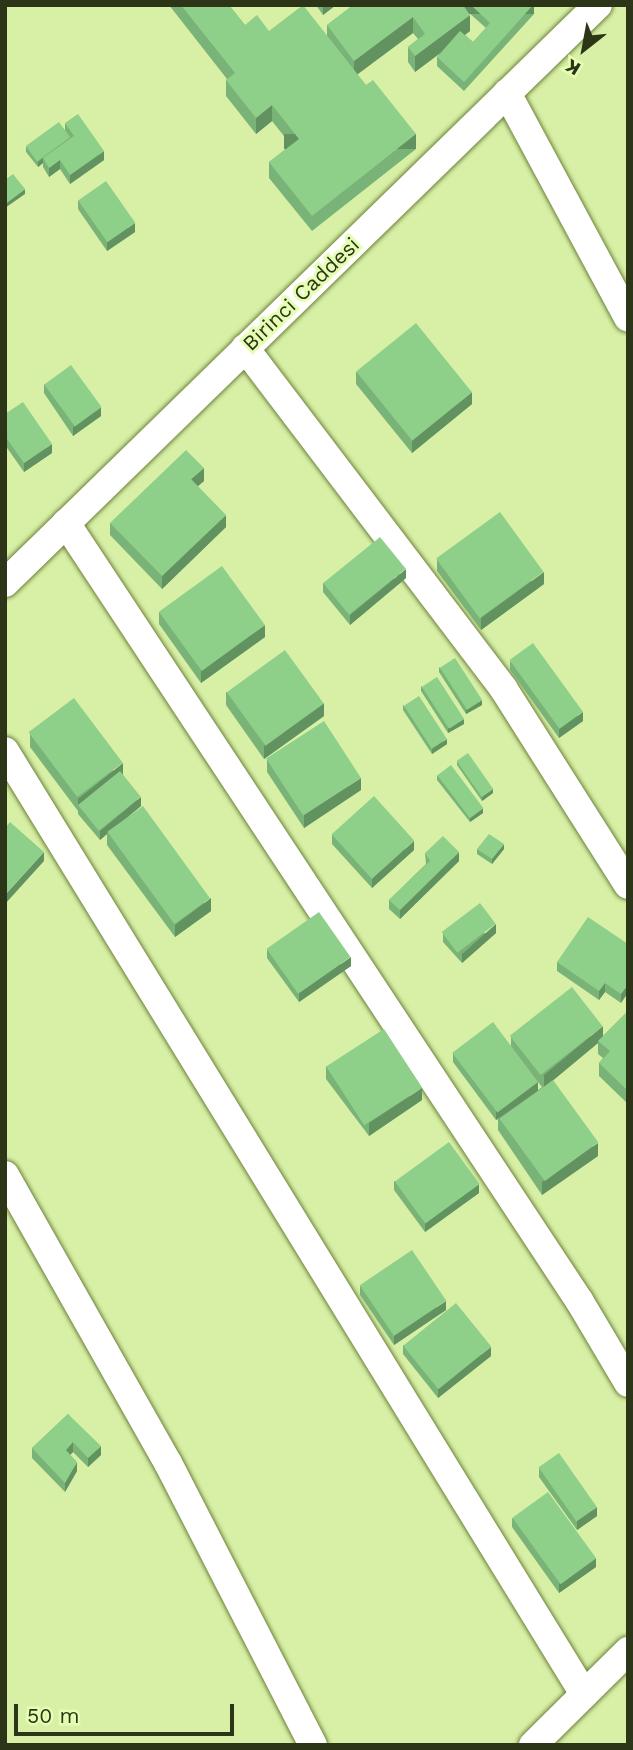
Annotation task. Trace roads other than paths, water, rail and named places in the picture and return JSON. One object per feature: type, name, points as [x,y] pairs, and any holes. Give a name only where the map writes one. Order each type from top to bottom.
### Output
[{"type":"street","name":"Birinci Caddesi","points":[[5,583],[598,5]]},
{"type":"street","points":[[508,93],[628,318]]},
{"type":"street","points":[[245,348],[503,688],[628,885]]},
{"type":"street","points":[[66,523],[580,1302],[628,1383]]},
{"type":"street","points":[[5,751],[584,1694]]},
{"type":"street","points":[[5,1175],[168,1464],[313,1745]]},
{"type":"street","points":[[533,1745],[628,1651]]}]
